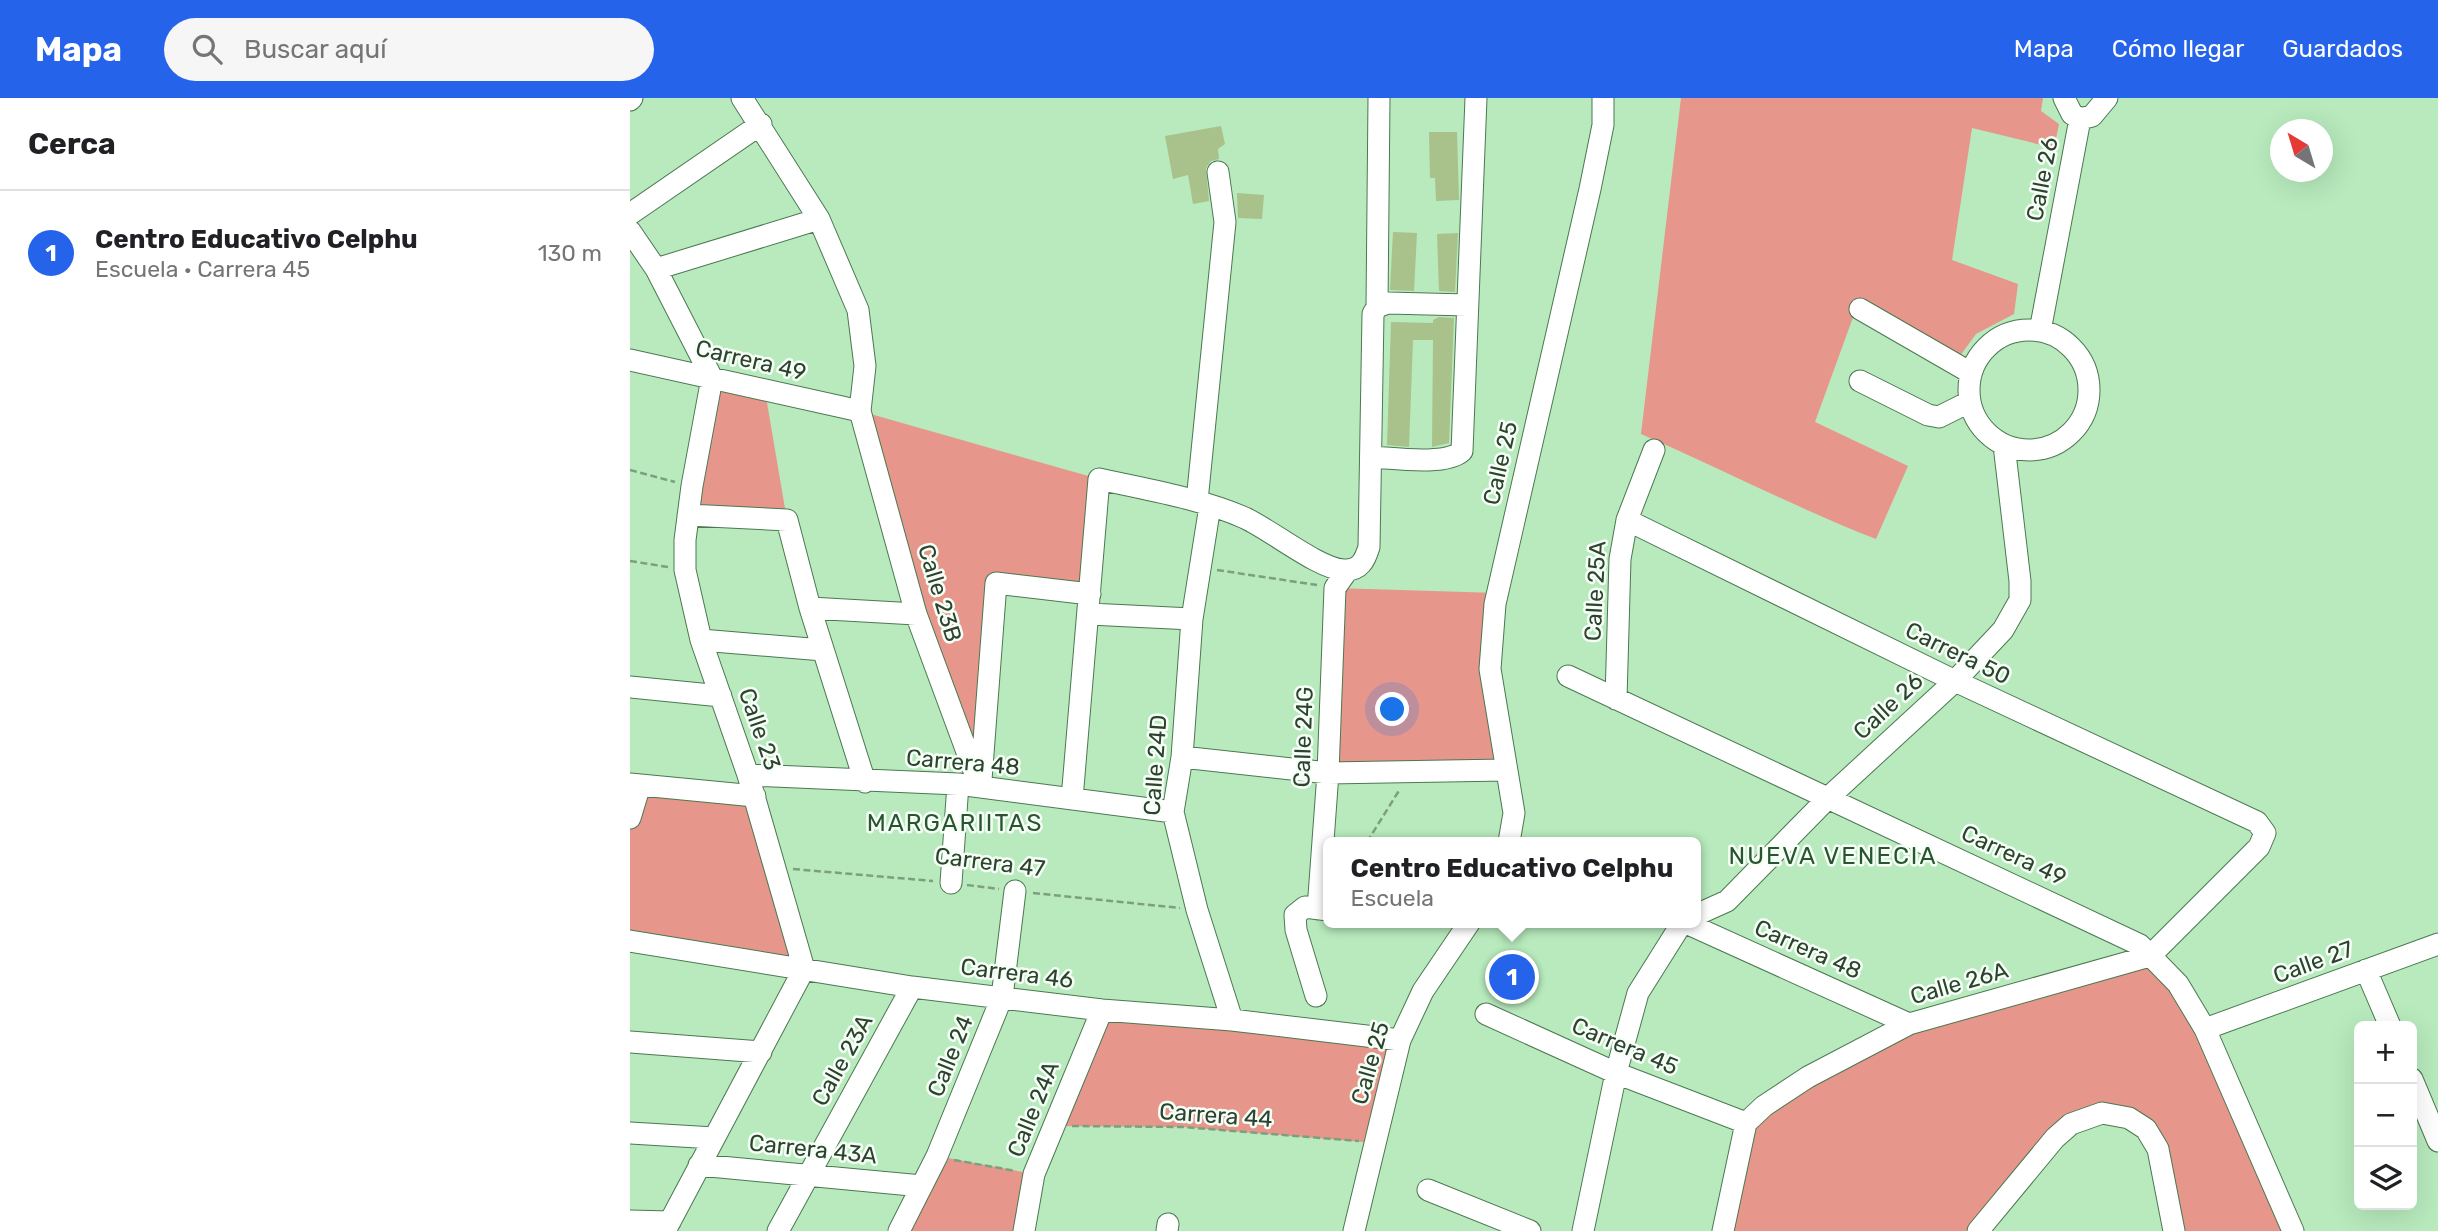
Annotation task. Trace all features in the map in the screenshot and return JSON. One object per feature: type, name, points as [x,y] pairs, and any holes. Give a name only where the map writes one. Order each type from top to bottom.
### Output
[{"type":"street","points":[[742,98],[819,219],[858,310],[865,366],[860,411]]},
{"type":"street","points":[[1072,799],[1099,479],[1204,504],[1243,517],[1332,569],[1341,579],[1363,563],[1369,547],[1373,314],[1377,307],[1380,98]]},
{"type":"street","points":[[1371,457],[1440,459],[1457,456],[1462,451],[1476,98]]},
{"type":"street","name":"Calle 25","points":[[1510,837],[1514,813],[1490,668],[1495,604],[1590,188],[1603,125],[1603,98]]},
{"type":"street","name":"Calle 26","points":[[2064,98],[2071,114],[2080,119],[2092,116],[2107,98]]},
{"type":"street","name":"Calle 26","points":[[2040,331],[2080,119]]},
{"type":"street","points":[[630,214],[761,124]]},
{"type":"street","name":"Calle 24D","points":[[1218,172],[1225,222],[1200,567],[1192,620],[1182,757],[1173,812],[1197,910],[1232,1020]]},
{"type":"street","points":[[656,269],[819,219]]},
{"type":"street","points":[[630,231],[656,269],[712,378]]},
{"type":"street","points":[[1377,307],[1406,302],[1467,305]]},
{"type":"street","points":[[1860,309],[1971,373]]},
{"type":"street","points":[[2018,331],[2040,331],[2065,341],[2082,362],[2089,388],[2084,414],[2067,436],[2044,448],[2017,449],[2004,445],[1981,428],[1969,402],[1971,373],[1986,348],[1997,338],[2018,331]]},
{"type":"street","name":"Carrera 49","points":[[630,360],[860,411]]},
{"type":"street","name":"Calle 23","points":[[712,378],[692,486],[685,570],[701,639],[755,796],[804,969]]},
{"type":"street","points":[[1860,381],[1928,415],[1939,417],[1969,402]]},
{"type":"street","name":"Calle 23B","points":[[860,411],[916,614],[980,787]]},
{"type":"street","name":"Calle 26","points":[[1701,913],[1727,901],[1829,797],[1955,681],[2003,630],[2020,600],[2004,445]]},
{"type":"street","name":"Calle 25A","points":[[1616,698],[1620,559],[1627,520],[1654,450]]},
{"type":"street","points":[[688,515],[787,520],[810,608],[865,782]]},
{"type":"street","name":"Carrera 50","points":[[1627,520],[1955,681],[2257,822],[2265,833]]},
{"type":"street","name":"Calle 24G","points":[[1316,996],[1296,930],[1295,915],[1315,910],[1328,773],[1341,579]]},
{"type":"street","points":[[980,787],[996,583],[1089,604],[1192,620]]},
{"type":"street","points":[[810,608],[916,614]]},
{"type":"street","points":[[701,639],[823,650]]},
{"type":"street","name":"Carrera 49","points":[[1568,676],[2120,933],[2150,956],[2178,984],[2205,1029],[2293,1231]]},
{"type":"street","points":[[630,687],[722,696]]},
{"type":"street","points":[[1182,757],[1328,773],[1506,770]]},
{"type":"street","name":"Carrera 48","points":[[748,775],[958,784],[1173,812]]},
{"type":"street","points":[[951,883],[958,784]]},
{"type":"street","points":[[630,818],[635,785],[755,796]]},
{"type":"street","name":"Calle 26A","points":[[1746,1124],[1763,1107],[1808,1077],[1909,1024],[2150,956],[2259,847],[2265,833]]},
{"type":"street","name":"Calle 24","points":[[899,1231],[937,1156],[1002,997],[1015,891]]},
{"type":"street","name":"Calle 25","points":[[1354,1231],[1400,1040],[1423,991],[1466,928]]},
{"type":"street","points":[[1583,1231],[1616,1073],[1638,993],[1681,928]]},
{"type":"street","name":"Carrera 48","points":[[1695,928],[1909,1024]]},
{"type":"street","name":"Carrera 46","points":[[630,941],[912,987],[1102,1010],[1232,1020],[1400,1040]]},
{"type":"street","name":"Calle 27","points":[[2205,1029],[2438,944]]},
{"type":"street","points":[[630,1221],[667,1227],[804,969]]},
{"type":"street","points":[[2366,970],[2388,1021]]},
{"type":"street","name":"Calle 23A","points":[[778,1231],[912,987]]},
{"type":"street","name":"Calle 24A","points":[[1024,1231],[1034,1174],[1102,1010]]},
{"type":"street","name":"Carrera 45","points":[[1486,1014],[1616,1073],[1746,1124]]},
{"type":"street","points":[[630,1042],[761,1052]]},
{"type":"street","points":[[2414,1084],[2438,1141]]},
{"type":"street","points":[[1978,1231],[2038,1156],[2071,1125],[2102,1113],[2129,1118],[2146,1129],[2158,1149],[2174,1231]]},
{"type":"street","points":[[1723,1231],[1746,1124]]},
{"type":"street","points":[[630,1133],[714,1138]]},
{"type":"street","name":"Carrera 43A","points":[[699,1165],[922,1186]]},
{"type":"street","points":[[1428,1190],[1496,1224],[1530,1231]]},
{"type":"path","points":[[630,470],[692,486]]},
{"type":"path","points":[[630,561],[685,570]]},
{"type":"path","points":[[1200,567],[1341,579]]},
{"type":"path","points":[[1370,837],[1412,770]]},
{"type":"path","name":"Carrera 47","points":[[776,868],[951,883],[1197,910]]},
{"type":"path","name":"Carrera 44","points":[[1054,1126],[1183,1127],[1376,1143]]},
{"type":"path","points":[[937,1156],[1034,1174]]},
{"type":"shaded area","points":[[1681,98],[2043,98],[2041,111],[2059,124],[2054,148],[1972,128],[1952,260],[2018,284],[2014,314],[1976,334],[1957,360],[1860,298],[1815,422],[1908,466],[1876,539],[1641,434]]},
{"type":"shaded area","points":[[712,378],[765,391],[787,520],[688,515]]},
{"type":"shaded area","points":[[860,411],[1099,479],[1090,594],[997,583],[980,787]]},
{"type":"shaded area","points":[[1335,588],[1498,593],[1490,669],[1505,770],[1328,773]]},
{"type":"shaded area","points":[[640,785],[755,796],[804,969],[630,941],[630,818]]},
{"type":"shaded area","points":[[2150,956],[2178,984],[2293,1231],[2174,1231],[2158,1149],[2129,1118],[2071,1125],[1978,1231],[1723,1231],[1746,1123],[1909,1024]]},
{"type":"shaded area","points":[[1102,1010],[1400,1040],[1376,1143],[1183,1127],[1054,1126]]},
{"type":"shaded area","points":[[937,1156],[1034,1174],[1024,1231],[901,1231]]},
{"type":"building","points":[[1221,126],[1225,144],[1218,149],[1219,159],[1211,161],[1206,168],[1209,201],[1193,204],[1188,175],[1173,179],[1165,136]]},
{"type":"building","points":[[1429,132],[1457,132],[1459,200],[1436,201],[1435,178],[1430,178]]},
{"type":"building","points":[[1237,193],[1264,195],[1262,219],[1238,218]]},
{"type":"building","points":[[1393,232],[1417,233],[1414,291],[1390,290]]},
{"type":"building","points":[[1458,233],[1455,292],[1439,291],[1437,234]]},
{"type":"building","points":[[1439,317],[1454,318],[1449,443],[1432,447],[1433,340],[1413,340],[1409,447],[1387,445],[1391,322],[1433,323],[1433,320]]},
{"type":"place","name":"Centro Educativo Celphu","points":[[1512,977]]},
{"type":"district","name":"MARGARIITAS","points":[[955,823]]},
{"type":"district","name":"NUEVA VENECIA","points":[[1833,856]]}]
